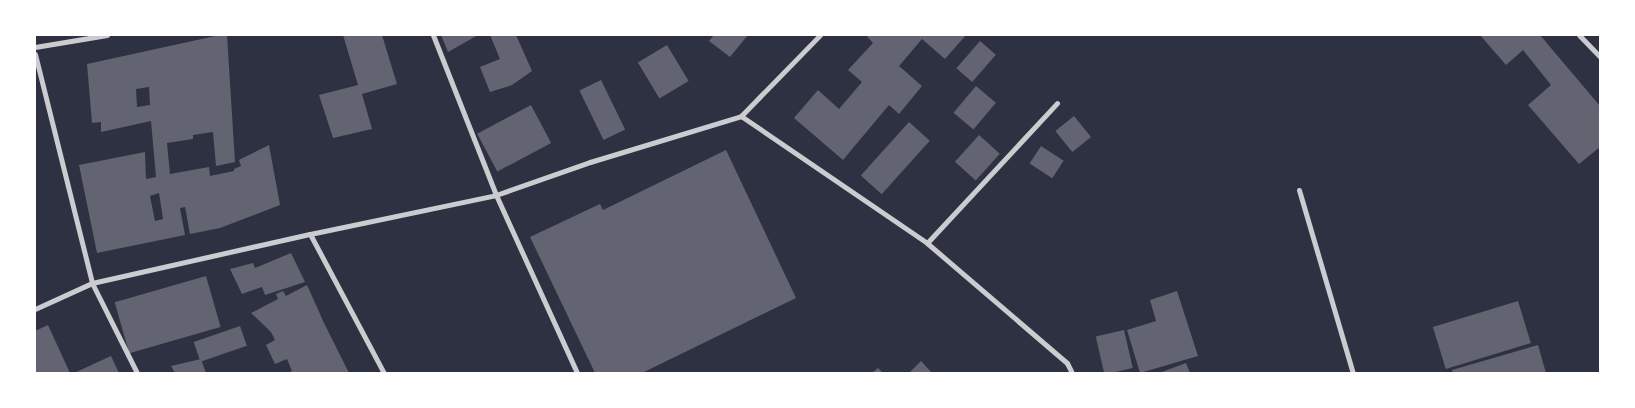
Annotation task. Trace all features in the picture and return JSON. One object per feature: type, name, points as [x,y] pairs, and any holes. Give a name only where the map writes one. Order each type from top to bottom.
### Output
[{"type":"street","points":[[35,48],[107,35]]},
{"type":"street","points":[[433,35],[496,196],[577,373]]},
{"type":"street","points":[[35,310],[92,283],[310,234],[496,196],[590,162],[742,116],[820,35]]},
{"type":"street","points":[[1580,35],[1600,57]]},
{"type":"street","points":[[35,54],[92,283],[137,373]]},
{"type":"street","points":[[927,243],[1057,103]]},
{"type":"street","points":[[742,116],[927,243],[1067,363],[1072,373]]},
{"type":"street","points":[[1299,190],[1353,373]]},
{"type":"street","points":[[310,234],[384,373]]},
{"type":"building","points":[[227,35],[235,162],[216,166],[213,132],[193,135],[193,139],[167,143],[170,174],[209,167],[210,176],[234,171],[234,169],[241,166],[239,160],[269,145],[280,205],[220,228],[190,234],[185,207],[180,208],[185,235],[97,253],[79,165],[145,152],[146,179],[156,177],[151,121],[101,132],[101,122],[92,123],[87,64]],"holes":[[[149,87],[150,105],[137,107],[136,89]],[[159,193],[163,219],[155,221],[150,196]]]},
{"type":"building","points":[[343,35],[382,35],[397,84],[362,94],[372,129],[333,138],[319,95],[358,85]]},
{"type":"building","points":[[441,35],[478,35],[448,52]]},
{"type":"building","points":[[490,35],[516,35],[532,71],[512,85],[490,92],[480,67],[500,59]]},
{"type":"building","points":[[714,35],[748,35],[730,57],[709,41]]},
{"type":"building","points":[[866,35],[966,35],[945,59],[922,39],[899,66],[922,86],[899,114],[889,105],[843,160],[794,118],[818,90],[839,109],[862,82],[848,70],[873,43]]},
{"type":"building","points":[[1480,35],[1540,35],[1600,106],[1600,147],[1579,164],[1528,105],[1551,85],[1523,50],[1506,65]]},
{"type":"building","points":[[980,41],[996,55],[972,82],[956,68]]},
{"type":"building","points":[[667,45],[689,81],[659,99],[638,63]]},
{"type":"building","points":[[601,80],[625,129],[604,140],[579,91]]},
{"type":"building","points":[[976,86],[996,103],[973,130],[954,113]]},
{"type":"building","points":[[531,105],[551,143],[497,172],[477,134]]},
{"type":"building","points":[[1074,116],[1091,137],[1072,152],[1055,131]]},
{"type":"building","points":[[909,122],[930,141],[882,194],[861,176]]},
{"type":"building","points":[[979,135],[1000,154],[976,180],[955,162]]},
{"type":"building","points":[[1041,146],[1064,161],[1052,178],[1030,164]]},
{"type":"building","points":[[726,150],[796,298],[642,373],[595,373],[530,237],[600,204],[603,210]]},
{"type":"building","points":[[291,253],[305,282],[265,295],[262,287],[242,294],[230,269],[253,263],[255,268]]},
{"type":"building","points":[[206,276],[221,327],[129,353],[115,302]]},
{"type":"building","points":[[307,285],[349,373],[287,373],[292,371],[287,359],[275,364],[266,345],[275,340],[271,332],[251,313],[278,299],[276,294],[283,291],[286,296]]},
{"type":"building","points":[[1177,291],[1198,356],[1140,373],[1127,330],[1156,321],[1150,300]]},
{"type":"building","points":[[1518,301],[1531,343],[1446,369],[1433,327]]},
{"type":"building","points":[[48,325],[70,373],[35,372],[35,331]]},
{"type":"building","points":[[240,326],[247,346],[201,362],[194,342]]},
{"type":"building","points":[[1124,330],[1133,368],[1104,373],[1096,337]]},
{"type":"building","points":[[1538,345],[1546,373],[1453,373],[1452,370]]},
{"type":"building","points":[[111,356],[119,373],[74,373]]},
{"type":"building","points":[[201,359],[206,373],[175,373],[171,366]]},
{"type":"building","points":[[921,361],[932,373],[909,373]]},
{"type":"building","points":[[1186,363],[1190,373],[1159,373]]},
{"type":"building","points":[[878,368],[883,373],[872,373]]}]
